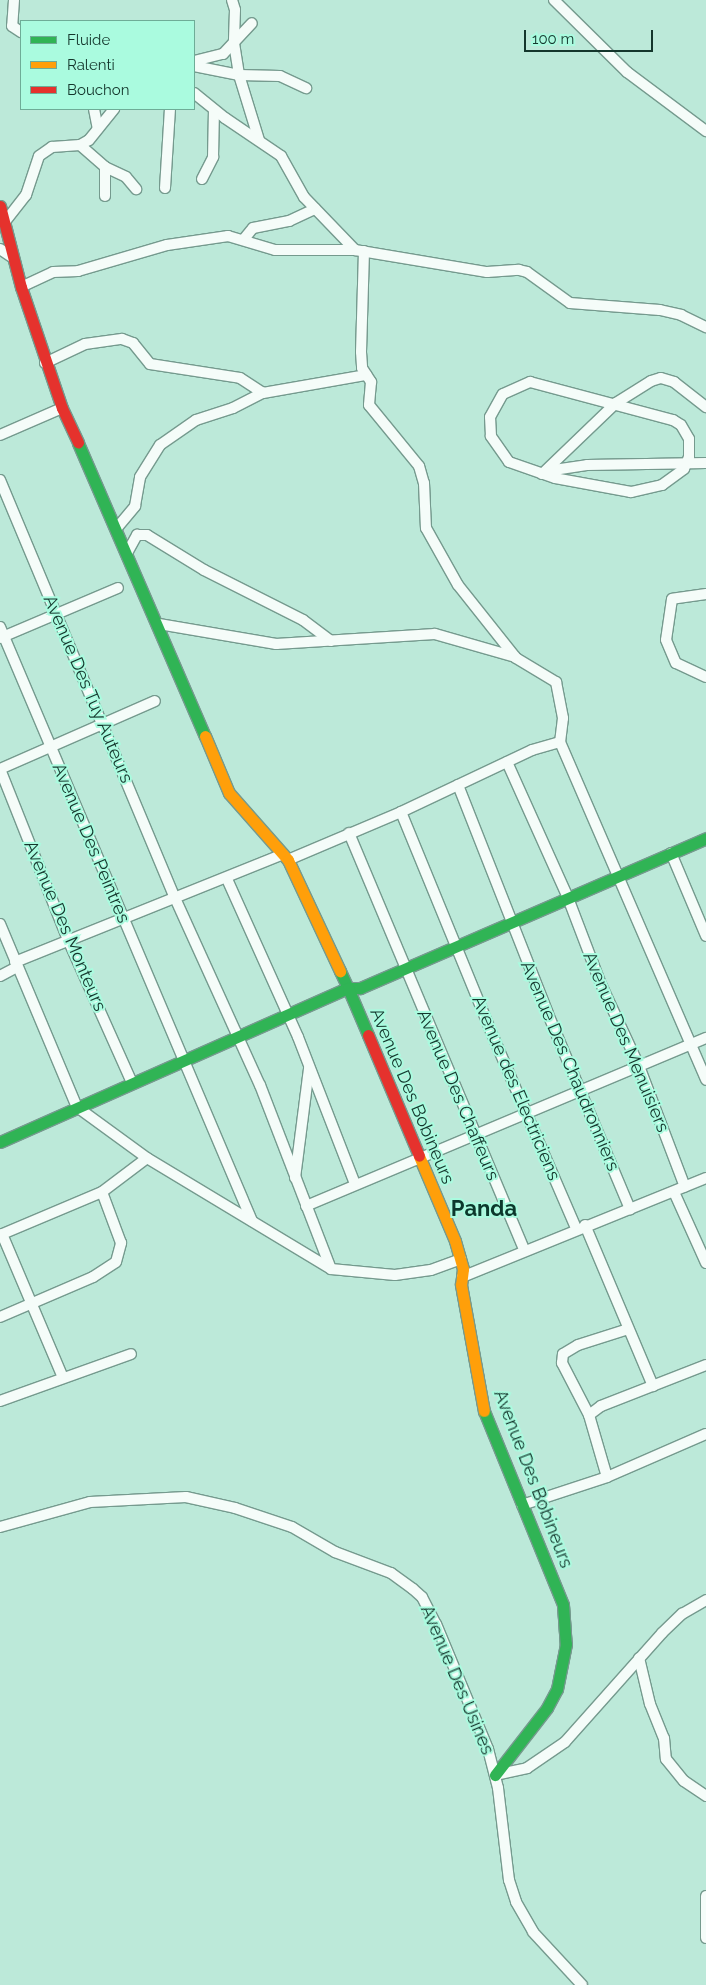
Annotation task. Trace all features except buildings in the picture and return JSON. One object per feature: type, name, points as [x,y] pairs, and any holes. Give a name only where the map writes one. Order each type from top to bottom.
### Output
[{"type":"street","points":[[14,0],[12,26],[20,31]]},
{"type":"street","points":[[232,0],[235,10],[234,43],[239,75],[260,140]]},
{"type":"street","points":[[554,0],[627,72],[706,131]]},
{"type":"street","points":[[195,61],[215,58],[234,43],[252,24]]},
{"type":"street","points":[[195,66],[239,75],[280,76],[306,88]]},
{"type":"street","points":[[195,94],[214,110],[281,156],[304,197],[360,250],[361,352],[366,375],[371,382],[368,398],[372,410],[419,466],[424,483],[426,528],[434,547],[476,611],[516,658]]},
{"type":"street","points":[[94,110],[98,129]]},
{"type":"street","points":[[4,223],[26,195],[39,156],[52,147],[80,145],[98,129],[113,110]]},
{"type":"street","points":[[165,188],[170,110]]},
{"type":"street","points":[[202,179],[213,157],[214,110]]},
{"type":"street","points":[[80,145],[104,167],[122,174],[136,189]]},
{"type":"street","points":[[104,167],[105,196]]},
{"type":"street","name":"Avenue Des Bobineurs","points":[[0,206],[21,287],[45,363],[62,408],[159,624],[229,793],[286,857],[348,988],[461,1259],[462,1277],[484,1412],[563,1605],[566,1644],[562,1670],[552,1700],[495,1775]]},
{"type":"street","points":[[244,239],[253,228],[289,221],[315,209]]},
{"type":"street","points":[[21,287],[48,274],[78,270],[168,245],[219,236],[244,239],[274,250],[360,250],[487,272],[527,272],[559,298],[570,303],[660,310],[681,315],[706,327]]},
{"type":"street","points":[[0,249],[12,257]]},
{"type":"street","points":[[45,363],[85,344],[122,339],[133,343],[150,364],[240,378],[263,393]]},
{"type":"street","points":[[116,529],[135,506],[140,478],[160,445],[196,420],[233,408],[263,393],[366,375]]},
{"type":"street","points":[[542,474],[616,403],[642,385],[661,378],[674,382],[706,407]]},
{"type":"street","points":[[540,383],[655,413],[681,425],[689,438],[687,463],[672,481],[642,492],[618,491],[542,474],[508,462],[496,446],[489,426],[503,394],[519,385],[540,383]]},
{"type":"street","points":[[0,435],[62,408]]},
{"type":"street","points":[[542,474],[587,464],[706,464]]},
{"type":"street","name":"Avenue Des Tuy Auteurs","points":[[0,480],[175,898],[238,1036],[331,1269]]},
{"type":"street","points":[[127,553],[137,535],[147,535],[204,570],[303,620],[331,641]]},
{"type":"street","points":[[1,634],[57,614],[118,588]]},
{"type":"street","points":[[706,594],[672,599],[666,640],[676,663],[706,677]]},
{"type":"street","points":[[159,624],[276,644],[331,641],[388,634],[435,634],[516,658],[556,682],[563,718],[560,742],[706,1080]]},
{"type":"street","name":"Avenue Des Peintres","points":[[1,634],[252,1221]]},
{"type":"street","points":[[0,769],[155,701]]},
{"type":"street","points":[[0,976],[16,965],[69,942],[175,898],[401,812],[532,750],[560,742]]},
{"type":"street","name":"Avenue Des Menuisiers","points":[[507,762],[568,898],[600,982],[639,1066],[685,1187]]},
{"type":"street","name":"Avenue Des Monteurs","points":[[0,769],[69,942],[132,1082]]},
{"type":"street","name":"Avenue Des Chaudronniers","points":[[458,785],[511,922],[630,1209]]},
{"type":"street","name":"Avenue des Electriciens","points":[[401,812],[527,1114],[581,1227],[653,1386]]},
{"type":"street","name":"Avenue Des Chaffeurs","points":[[349,833],[404,968],[524,1250]]},
{"type":"street","points":[[0,1142],[348,988],[360,988],[706,838]]},
{"type":"street","points":[[671,853],[706,936]]},
{"type":"street","points":[[228,879],[310,1066],[355,1184]]},
{"type":"street","points":[[0,924],[77,1107],[147,1158],[331,1269],[395,1275],[431,1270],[461,1259]]},
{"type":"street","points":[[306,1206],[355,1184],[419,1160],[582,1092],[706,1038]]},
{"type":"street","points":[[295,1179],[310,1066]]},
{"type":"street","points":[[63,1378],[1,1235],[102,1192],[147,1158]]},
{"type":"street","points":[[462,1277],[524,1250],[706,1178]]},
{"type":"street","points":[[0,1317],[32,1304],[116,1262],[121,1242],[102,1192]]},
{"type":"street","points":[[674,1192],[706,1263]]},
{"type":"street","points":[[608,1477],[589,1414],[562,1363],[563,1354],[578,1345],[628,1329]]},
{"type":"street","points":[[0,1402],[131,1354]]},
{"type":"street","points":[[589,1414],[601,1406],[706,1365]]},
{"type":"street","points":[[522,1505],[608,1477],[706,1434]]},
{"type":"street","name":"Avenue Des Usines","points":[[0,1527],[90,1502],[186,1497],[265,1516],[312,1536],[336,1552],[391,1573],[422,1597],[461,1681],[495,1775],[509,1880],[516,1902],[533,1932],[582,1985]]},
{"type":"street","points":[[495,1775],[527,1768],[565,1742],[639,1658],[682,1614],[706,1600]]},
{"type":"street","points":[[639,1658],[651,1707],[664,1738],[666,1759],[684,1781],[706,1796]]},
{"type":"street","points":[[706,1896],[706,1938]]},
{"type":"traffic: fast","points":[[78,443],[205,736]]},
{"type":"traffic: fast","points":[[340,971],[348,988],[360,988],[706,838]]},
{"type":"traffic: fast","points":[[0,1142],[348,988],[368,1035]]},
{"type":"traffic: fast","points":[[484,1411],[563,1605],[566,1644],[557,1689],[547,1708],[495,1775]]},
{"type":"traffic: slow","points":[[205,736],[229,793],[288,860],[340,971]]},
{"type":"traffic: slow","points":[[419,1156],[455,1241],[463,1269],[461,1285],[484,1411]]},
{"type":"traffic: jam","points":[[0,206],[21,287],[62,408],[78,443]]},
{"type":"traffic: jam","points":[[368,1035],[419,1156]]},
{"type":"district","name":"Panda","points":[[484,1209]]}]
